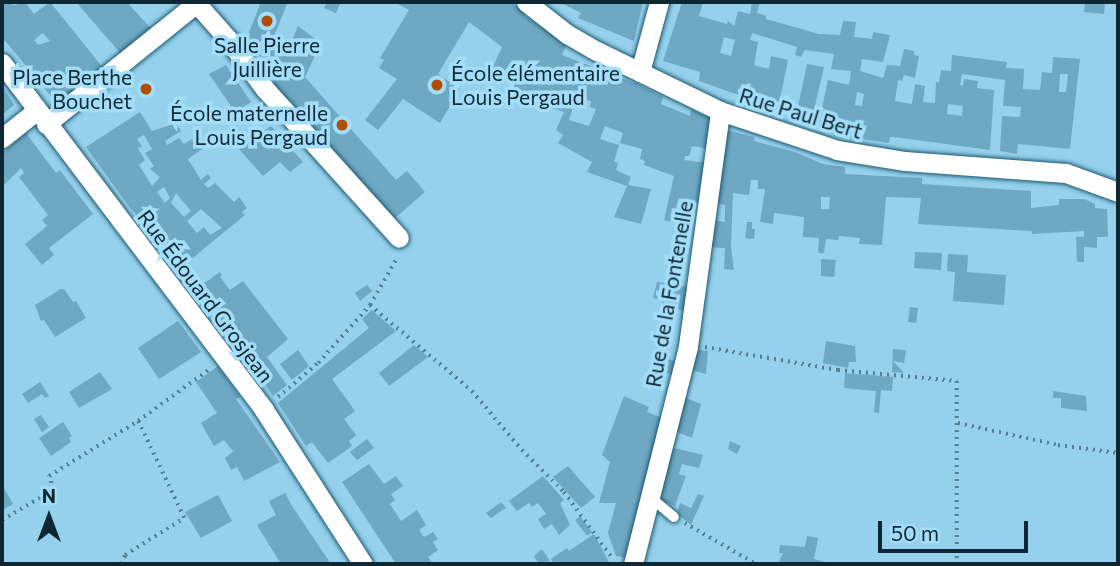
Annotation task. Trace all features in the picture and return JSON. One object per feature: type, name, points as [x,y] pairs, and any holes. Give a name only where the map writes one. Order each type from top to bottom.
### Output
[{"type":"street","name":"Rue Paul Bert","points":[[526,2],[567,34],[720,111],[866,157],[1066,173],[1092,180],[1118,192]]},
{"type":"street","points":[[640,72],[659,2]]},
{"type":"street","points":[[2,138],[41,118],[197,3],[265,89],[399,239]]},
{"type":"street","name":"Rue Édouard Grosjean","points":[[2,63],[264,410],[363,564]]},
{"type":"street","name":"Rue de la Fontenelle","points":[[633,564],[688,345],[720,111]]},
{"type":"lane","points":[[650,497],[674,517]]},
{"type":"path","points":[[264,410],[318,363],[370,305],[397,257],[399,239]]},
{"type":"path","points":[[370,305],[472,391],[522,450],[565,492],[616,564]]},
{"type":"path","points":[[724,348],[838,370],[957,381],[957,564]]},
{"type":"path","points":[[2,520],[53,490],[49,476],[138,421],[224,358]]},
{"type":"path","points":[[121,564],[125,555],[184,518],[138,421]]},
{"type":"path","points":[[958,423],[1058,445],[1118,453]]},
{"type":"path","points":[[674,517],[756,564]]},
{"type":"building","points":[[2,2],[15,5],[25,2],[34,14],[50,2],[104,69],[59,106],[2,37]],"holes":[[[43,33],[50,41],[38,45],[34,40]]]},
{"type":"building","points":[[76,2],[127,2],[152,30],[122,55]]},
{"type":"building","points":[[261,2],[288,2],[271,43],[288,50],[298,26],[321,43],[305,77],[396,180],[407,171],[425,192],[394,219],[288,98],[283,101],[273,86],[277,76],[246,40]]},
{"type":"building","points":[[327,2],[341,2],[336,13],[324,8]]},
{"type":"building","points":[[394,2],[510,2],[526,13],[524,16],[567,43],[562,55],[639,85],[663,97],[661,104],[690,116],[691,110],[715,119],[710,149],[692,146],[689,156],[685,156],[684,160],[708,163],[703,203],[679,198],[671,222],[664,220],[674,176],[644,165],[645,161],[640,159],[642,149],[620,143],[623,133],[605,126],[600,139],[619,145],[614,161],[618,163],[616,170],[631,177],[628,185],[651,189],[641,224],[614,217],[627,186],[587,172],[592,162],[558,143],[563,135],[556,130],[564,112],[545,106],[542,112],[538,110],[544,97],[530,91],[527,99],[511,92],[517,80],[493,67],[502,47],[469,22],[438,74],[460,89],[440,123],[403,99],[378,130],[365,120],[397,79],[379,68],[384,60],[380,58],[409,10]],"holes":[[[576,97],[591,101],[590,107],[596,109],[589,126],[569,120]]]},
{"type":"building","points":[[559,2],[643,2],[634,41],[578,18],[581,13]]},
{"type":"building","points":[[682,2],[703,2],[699,16],[727,24],[728,21],[734,26],[738,11],[750,14],[752,2],[760,2],[757,13],[766,16],[766,19],[819,34],[840,35],[843,21],[856,22],[854,37],[872,39],[873,32],[890,35],[883,62],[862,59],[860,71],[883,78],[887,65],[900,66],[904,49],[914,51],[914,55],[919,56],[915,78],[904,75],[902,81],[898,80],[895,101],[912,104],[915,84],[925,86],[923,102],[935,103],[936,82],[939,82],[941,70],[951,71],[952,55],[1007,62],[1006,68],[1024,69],[1023,89],[1040,90],[1042,72],[1052,73],[1053,57],[1080,59],[1070,149],[1018,144],[1017,154],[1000,151],[1002,116],[1020,117],[1021,107],[1003,106],[1005,80],[962,74],[960,85],[963,86],[964,79],[978,81],[977,88],[994,90],[990,150],[894,137],[890,137],[889,143],[841,136],[818,126],[828,80],[849,85],[851,71],[831,69],[834,54],[805,50],[801,57],[795,55],[797,47],[752,33],[750,40],[758,42],[754,65],[769,69],[771,56],[788,60],[778,109],[699,81],[700,72],[663,61]],"holes":[[[724,37],[735,40],[731,56],[720,53]],[[1060,74],[1068,74],[1066,92],[1059,92]],[[857,92],[864,94],[862,106],[855,105]],[[948,104],[963,106],[962,116],[947,114]]]},
{"type":"building","points":[[1085,2],[1105,3],[1104,14],[1084,12]]},
{"type":"building","points":[[807,64],[824,67],[811,123],[796,116]]},
{"type":"building","points":[[226,65],[251,102],[235,112],[209,74]]},
{"type":"building","points":[[2,86],[14,105],[2,115]]},
{"type":"building","points":[[140,112],[152,131],[176,123],[181,131],[165,141],[167,145],[179,138],[184,144],[197,136],[205,147],[188,159],[201,180],[208,174],[211,178],[204,184],[208,188],[215,183],[234,202],[239,197],[247,208],[242,212],[245,215],[183,266],[130,208],[86,147]],"holes":[[[144,135],[152,149],[145,153],[154,166],[150,169],[160,177],[152,186],[139,165],[145,160],[138,148],[142,146],[137,139]],[[164,187],[170,198],[165,203],[157,192]],[[176,193],[191,211],[184,217],[171,203]],[[201,209],[222,228],[210,235],[204,227],[197,233],[187,221]]]},
{"type":"building","points":[[271,126],[303,162],[290,172],[280,162],[263,176],[239,149]]},
{"type":"building","points":[[722,129],[754,137],[754,141],[795,152],[823,164],[845,167],[845,174],[922,178],[922,184],[1031,191],[1031,208],[1059,205],[1059,199],[1084,199],[1095,204],[1095,208],[1107,209],[1108,237],[1097,237],[1097,248],[1084,247],[1084,262],[1077,262],[1076,237],[1084,237],[1084,231],[1032,234],[1032,231],[918,224],[921,198],[886,197],[882,245],[859,244],[860,238],[839,236],[838,240],[826,239],[824,253],[818,253],[819,238],[803,237],[804,217],[774,213],[773,224],[760,222],[765,189],[758,189],[758,180],[751,180],[749,195],[733,193],[731,247],[734,270],[724,269],[725,248],[706,247],[710,220],[725,222],[725,205],[716,203]],"holes":[[[821,197],[830,197],[829,209],[821,209]]]},
{"type":"building","points":[[26,133],[56,173],[60,170],[93,214],[49,248],[54,255],[42,265],[25,244],[47,226],[42,220],[48,215],[19,177],[24,173],[21,168],[2,187],[2,153]]},
{"type":"building","points":[[747,222],[752,222],[752,229],[755,229],[754,239],[745,238]]},
{"type":"building","points":[[915,252],[942,253],[941,270],[914,268]]},
{"type":"building","points":[[948,254],[968,255],[967,272],[1006,275],[1004,305],[953,301],[955,272],[947,271]]},
{"type":"building","points":[[821,259],[836,260],[834,277],[821,276]]},
{"type":"building","points":[[220,272],[220,277],[230,290],[243,281],[288,339],[267,357],[287,385],[273,396],[194,285],[200,281],[203,284]]},
{"type":"building","points":[[657,282],[691,287],[687,311],[662,307],[663,300],[653,298]]},
{"type":"building","points":[[367,285],[372,291],[360,301],[355,293]]},
{"type":"building","points":[[64,289],[73,302],[76,301],[86,318],[55,337],[44,320],[41,321],[35,305]]},
{"type":"building","points":[[910,307],[918,308],[916,323],[908,322]]},
{"type":"building","points":[[372,310],[396,331],[332,379],[355,411],[344,419],[356,435],[349,441],[352,446],[328,463],[312,442],[306,446],[278,403],[369,328],[362,319]]},
{"type":"building","points":[[178,321],[201,352],[159,379],[138,348]]},
{"type":"building","points":[[826,341],[855,346],[856,362],[849,362],[848,368],[823,363]]},
{"type":"building","points":[[414,345],[428,357],[389,386],[379,373]]},
{"type":"building","points":[[692,349],[708,351],[706,374],[686,369]]},
{"type":"building","points":[[893,349],[906,350],[904,363],[893,361],[904,373],[892,372]]},
{"type":"building","points":[[298,350],[309,366],[292,380],[280,364]]},
{"type":"building","points":[[662,357],[678,362],[675,375],[659,371]]},
{"type":"building","points":[[218,366],[240,397],[236,399],[280,462],[244,481],[237,467],[231,470],[225,458],[235,450],[224,440],[214,446],[201,423],[217,413],[196,382]]},
{"type":"building","points":[[100,372],[112,389],[79,408],[69,392]]},
{"type":"building","points":[[845,373],[893,377],[892,391],[881,390],[879,413],[874,412],[876,391],[844,388]]},
{"type":"building","points":[[40,382],[49,396],[45,398],[42,394],[28,403],[22,394]]},
{"type":"building","points":[[1053,391],[1086,396],[1087,411],[1061,408],[1061,398],[1053,398]]},
{"type":"building","points":[[624,396],[649,407],[647,412],[665,419],[628,558],[616,556],[608,533],[616,503],[599,503],[610,462],[602,455]]},
{"type":"building","points":[[681,396],[701,404],[692,438],[672,430]]},
{"type":"building","points":[[41,415],[49,427],[42,432],[34,419]]},
{"type":"building","points":[[63,422],[72,436],[69,438],[71,442],[51,456],[39,438]]},
{"type":"building","points":[[367,439],[374,448],[357,460],[350,452]]},
{"type":"building","points":[[730,441],[741,446],[737,454],[728,449]]},
{"type":"building","points":[[671,447],[703,455],[699,468],[682,464],[679,474],[686,476],[675,506],[658,499]]},
{"type":"building","points":[[369,464],[384,484],[396,476],[403,486],[391,494],[395,500],[390,504],[401,521],[417,510],[426,525],[419,530],[424,537],[433,532],[438,539],[433,542],[438,550],[428,557],[433,564],[396,564],[342,482]]},
{"type":"building","points":[[568,466],[595,497],[581,508],[553,477]]},
{"type":"building","points":[[543,476],[564,500],[560,503],[570,525],[559,535],[552,524],[544,529],[538,519],[546,514],[538,503],[532,507],[529,503],[517,511],[509,501]]},
{"type":"building","points":[[2,485],[13,504],[2,510]]},
{"type":"building","points":[[285,493],[331,564],[281,564],[257,525],[276,515],[269,501]]},
{"type":"building","points":[[698,494],[704,496],[691,525],[677,514],[680,503],[691,508]]},
{"type":"building","points":[[218,495],[232,521],[201,538],[185,512]]},
{"type":"building","points":[[501,502],[506,508],[491,518],[486,513]]},
{"type":"building","points":[[580,516],[592,532],[587,536],[575,520]]},
{"type":"building","points":[[594,534],[610,564],[554,564],[551,559],[567,548],[569,551]]},
{"type":"building","points":[[807,536],[818,538],[814,559],[833,564],[778,564],[783,553],[779,553],[780,545],[805,547]]},
{"type":"building","points":[[542,549],[550,561],[539,564],[534,556]]},
{"type":"place","name":"Salle Pierre Juillière","points":[[267,21]]},
{"type":"place","name":"École élémentaire Louis Pergaud","points":[[437,85]]},
{"type":"place","name":"Place Berthe Bouchet","points":[[146,89]]},
{"type":"place","name":"École maternelle Louis Pergaud","points":[[342,125]]}]
